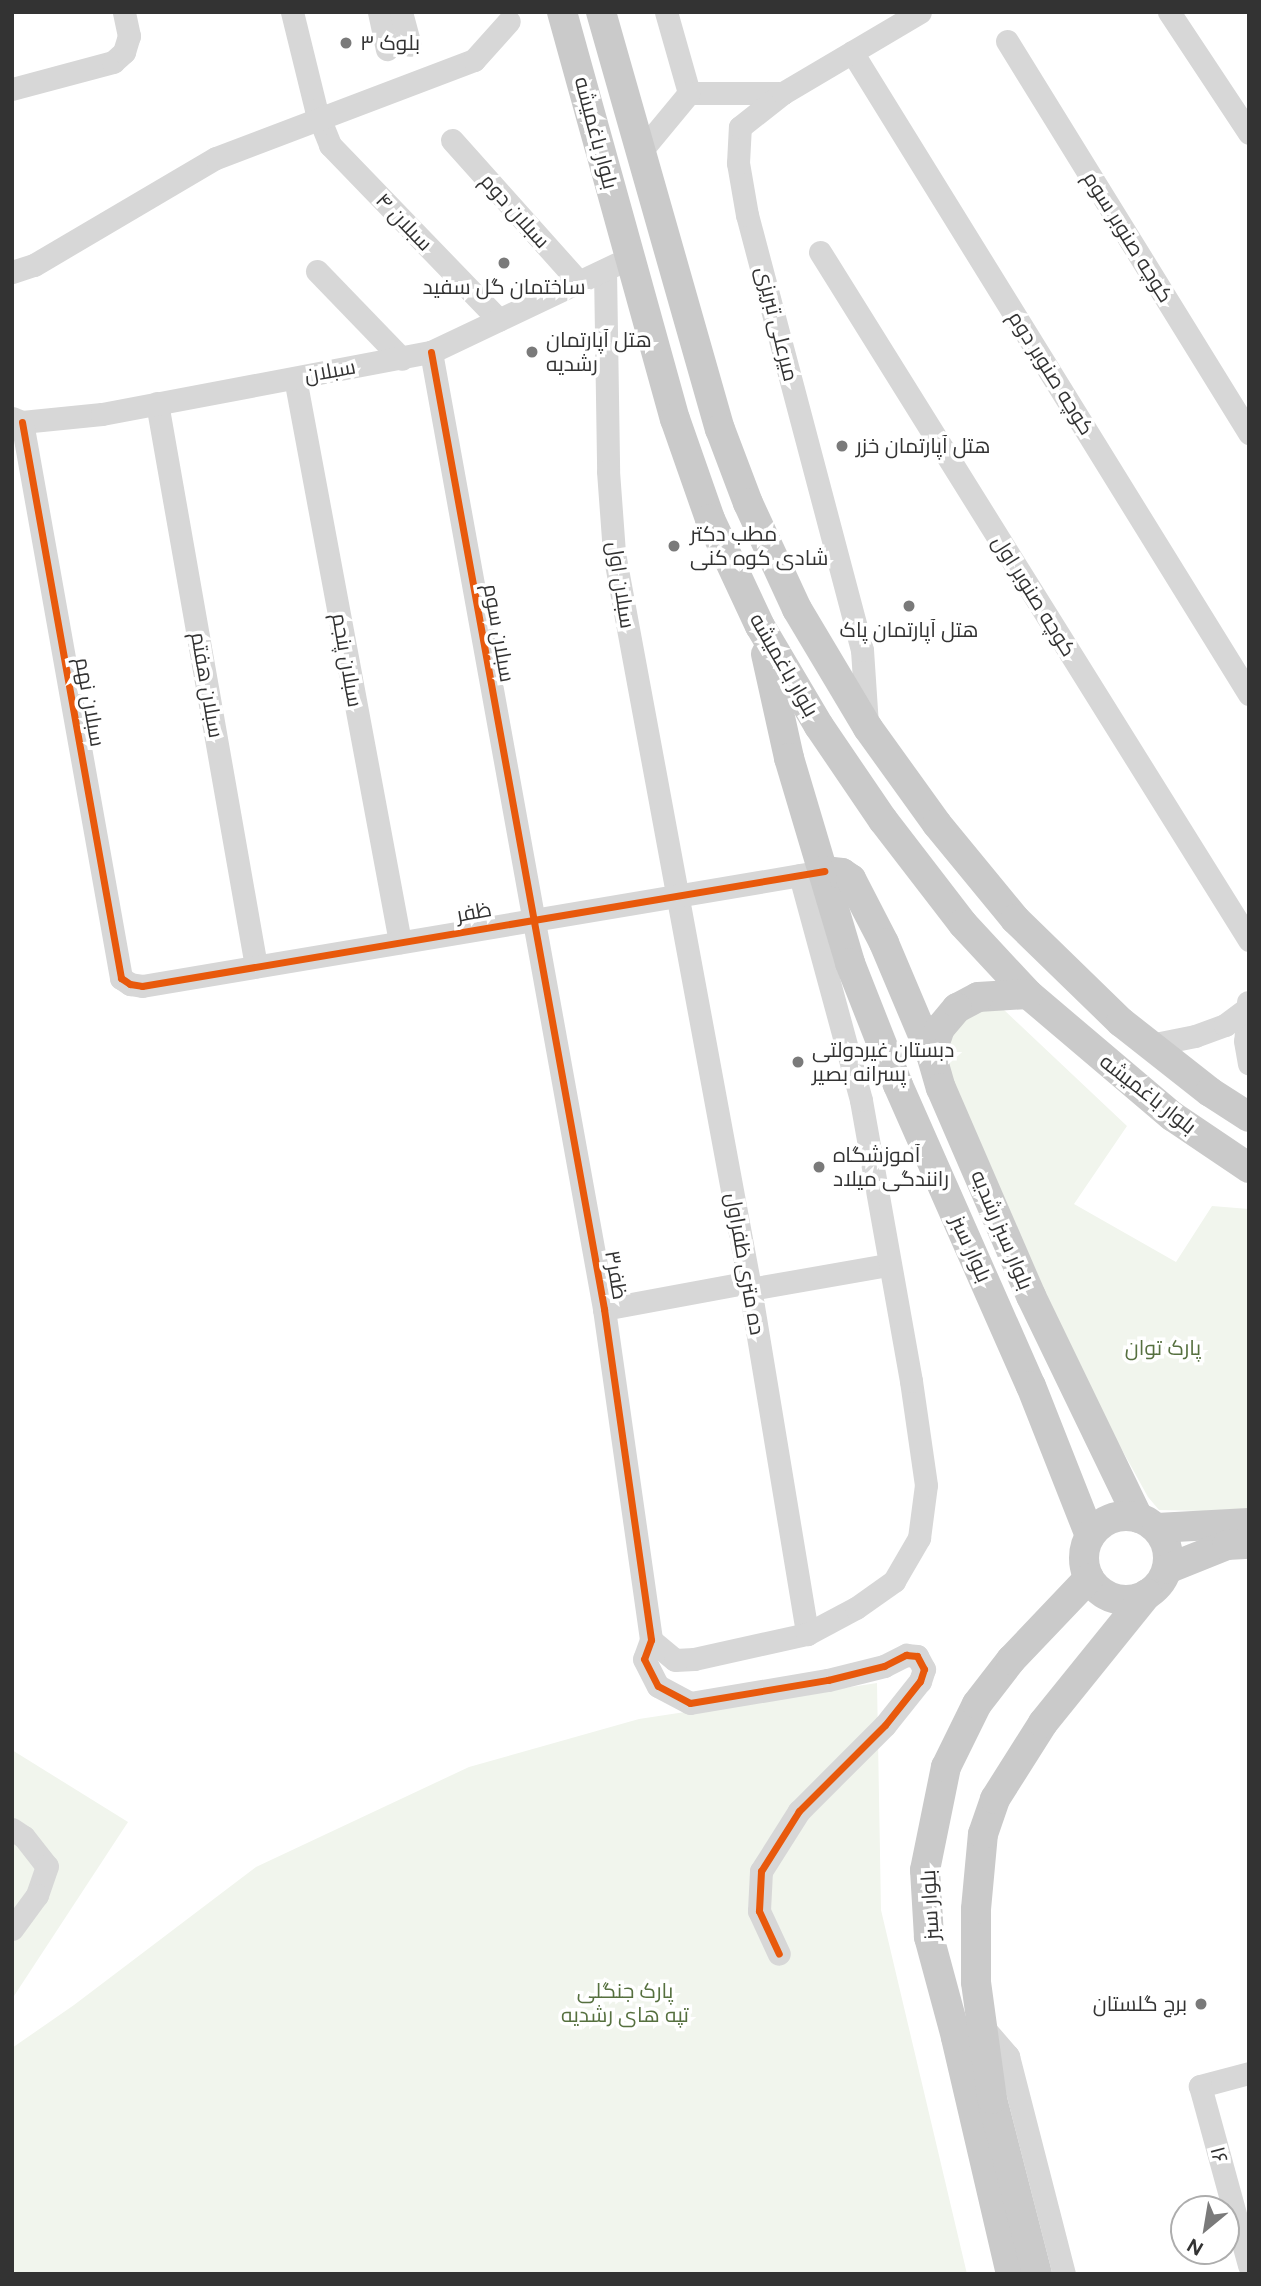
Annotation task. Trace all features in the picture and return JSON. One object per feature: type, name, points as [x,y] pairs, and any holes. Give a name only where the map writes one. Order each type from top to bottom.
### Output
[{"type":"main road","name":"بلوار باغمیشه","points":[[562,12],[618,264],[704,500],[760,626],[819,726],[883,820],[963,924],[1028,994],[1172,1116],[1249,1168]]},
{"type":"main road","name":"بلوار باغمیشه","points":[[601,12],[720,429],[748,503],[797,609],[867,728],[937,824],[1015,919],[1121,1022],[1210,1092],[1249,1117]]},
{"type":"main road","name":"بلوار سبز","points":[[760,626],[812,873],[898,1085],[1031,1387],[1090,1536]]},
{"type":"main road","name":"بلوار سبز رشدیه","points":[[812,873],[842,873],[851,879],[884,943],[942,1088],[1031,1296],[1147,1523]]},
{"type":"main road","points":[[931,1055],[940,1028],[957,1008],[978,997],[1028,994]]},
{"type":"main road","points":[[1147,1594],[1126,1600],[1115,1598],[1105,1594],[1089,1578],[1084,1557],[1090,1536],[1106,1521],[1116,1517],[1147,1523],[1249,1522]]},
{"type":"main road","points":[[1037,2274],[992,2098],[976,1982],[976,1909],[983,1835],[995,1799],[1043,1723],[1147,1594],[1163,1579],[1167,1569],[1167,1547],[1147,1523]]},
{"type":"main road","points":[[1167,1569],[1227,1545],[1249,1545]]},
{"type":"main road","name":"بلوار سبز","points":[[1011,2274],[956,2036],[929,1937],[925,1870],[946,1767],[977,1704],[1011,1660],[1089,1578]]},
{"type":"street","points":[[12,89],[113,62],[124,52],[129,36],[124,12]]},
{"type":"street","name":"سبلان ۴","points":[[292,12],[319,117],[330,145],[499,320]]},
{"type":"street","points":[[379,12],[398,47],[401,12]]},
{"type":"street","points":[[666,12],[689,93]]},
{"type":"street","name":"میرعلی تبریزی","points":[[867,728],[862,650],[747,215],[738,163],[740,127],[783,93],[920,12]]},
{"type":"street","points":[[1169,12],[1249,133]]},
{"type":"street","points":[[12,272],[34,265],[216,158],[319,117],[474,61],[509,21]]},
{"type":"street","name":"کوچه صنوبر سوم","points":[[1007,41],[1249,433]]},
{"type":"street","name":"کوچه صنوبر دوم","points":[[852,52],[1249,694]]},
{"type":"street","points":[[641,151],[689,93]]},
{"type":"street","points":[[689,93],[783,93]]},
{"type":"street","name":"سبلان دوم","points":[[452,140],[579,282]]},
{"type":"street","name":"کوچه صنوبر اول","points":[[820,252],[1249,940]]},
{"type":"street","name":"سبلان","points":[[17,420],[102,414],[431,352],[618,264]]},
{"type":"street","name":"سبلان اول","points":[[618,264],[608,471],[614,553],[675,896]]},
{"type":"street","points":[[317,271],[402,359]]},
{"type":"street","name":"سبلان سوم","points":[[431,352],[532,920]]},
{"type":"street","name":"سبلان پنجم","points":[[295,378],[400,942]]},
{"type":"street","name":"سبلان هفتم","points":[[157,404],[256,966]]},
{"type":"street","name":"سبلان نهم","points":[[17,420],[121,978],[130,984]]},
{"type":"street","points":[[651,1640],[675,1660],[694,1660],[807,1634],[856,1608],[894,1581],[919,1538],[926,1485],[911,1381],[888,1265],[861,1100],[812,873]]},
{"type":"street","name":"ظفر","points":[[130,984],[142,986],[812,873]]},
{"type":"street","name":"ده متری ظفراول","points":[[675,896],[750,1286],[807,1634]]},
{"type":"street","name":"ظفر۳","points":[[532,920],[604,1309],[651,1640],[644,1659],[658,1686],[690,1703],[828,1679],[884,1666],[906,1655],[917,1656],[924,1669],[920,1681],[885,1726],[799,1811],[761,1871],[759,1911],[779,1954]]},
{"type":"street","points":[[1150,1045],[1195,1036],[1225,1025],[1247,1005]]},
{"type":"street","points":[[1247,1005],[1245,1041],[1249,1064]]},
{"type":"street","points":[[861,1100],[865,1084],[870,1079],[878,1077],[898,1085]]},
{"type":"street","points":[[604,1309],[888,1265]]},
{"type":"street","points":[[12,1829],[23,1837],[47,1866],[37,1895],[12,1929]]},
{"type":"street","points":[[982,2026],[1008,2056],[1065,2274]]},
{"type":"street","points":[[1202,2093],[1249,2073]]},
{"type":"street","points":[[1202,2093],[1249,2088]]},
{"type":"street","name":"۱۶","points":[[1202,2093],[1249,2265]]},
{"type":"green space","name":"پارک توان","points":[[990,1005],[1003,1009],[1127,1126],[1074,1204],[1176,1262],[1212,1206],[1249,1209],[1249,1512],[1159,1510],[1148,1497],[1083,1379],[946,1064],[949,1043],[965,1015]]},
{"type":"green space","name":"پارک جنگلی تپه های رشدیه","points":[[877,1683],[881,1910],[967,2274],[12,2274],[12,2048],[74,2005],[256,1867],[469,1767],[639,1719]]},
{"type":"green space","points":[[12,1750],[128,1822],[12,1999]]},
{"type":"cycle path","points":[[431,352],[604,1309],[651,1640],[644,1659],[658,1686],[690,1703],[828,1680],[884,1666],[906,1655],[917,1656],[924,1669],[920,1681],[885,1725],[799,1811],[761,1871],[759,1911],[779,1954]]},
{"type":"cycle path","points":[[22,422],[121,978],[130,984],[142,986],[824,871]]},
{"type":"place","name":"بلوک ۳","points":[[346,43]]},
{"type":"place","name":"ساختمان گل سفید","points":[[504,263]]},
{"type":"place","name":"هتل آپارتمان رشدیه","points":[[532,352]]},
{"type":"place","name":"هتل آپارتمان خزر","points":[[842,446]]},
{"type":"place","name":"مطب دکتر شادی کوه کنی","points":[[674,546]]},
{"type":"place","name":"هتل آپارتمان پاک","points":[[909,606]]},
{"type":"place","name":"دبستان غیردولتی پسرانه بصیر","points":[[798,1062]]},
{"type":"place","name":"آموزشگاه رانندگی میلاد","points":[[819,1167]]},
{"type":"place","name":"برج گلستان","points":[[1201,2004]]}]
